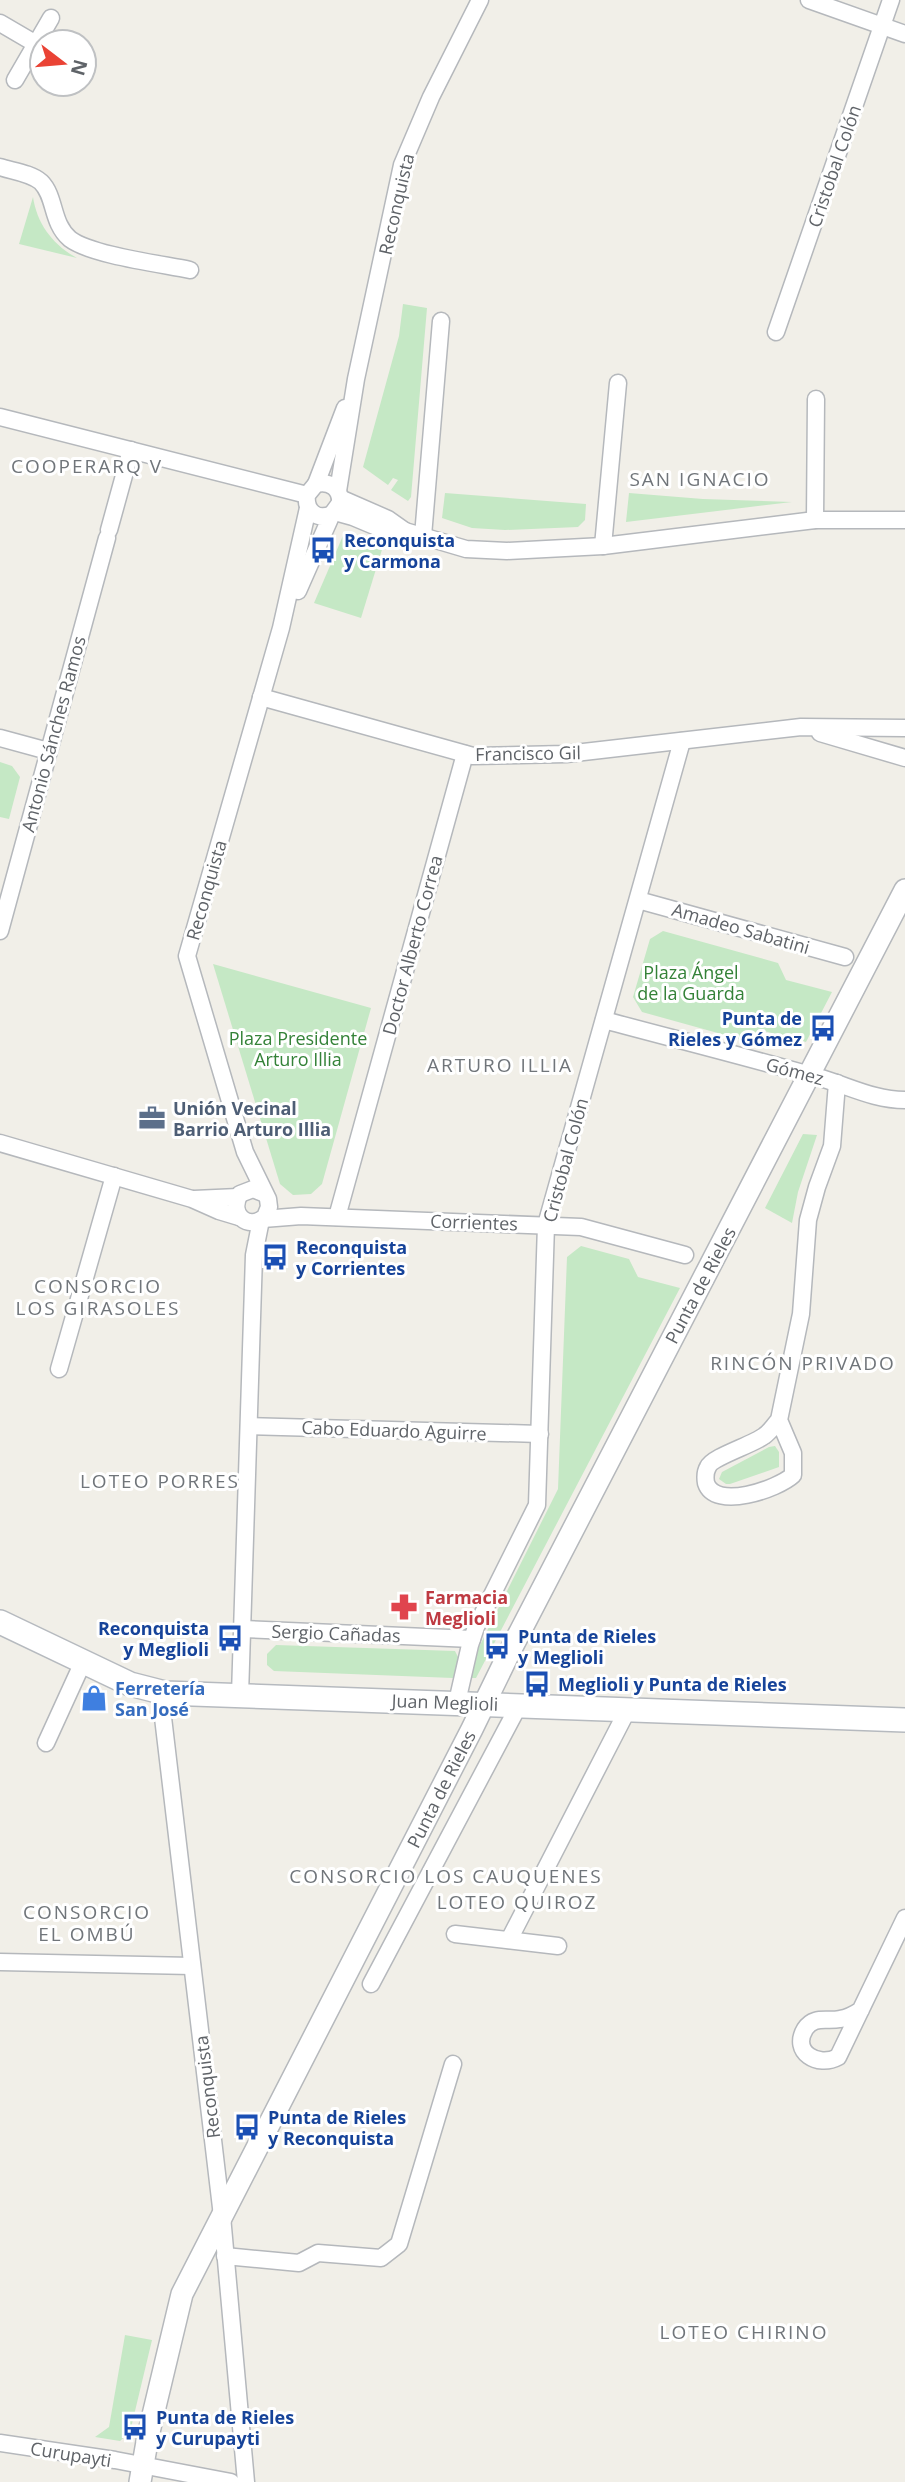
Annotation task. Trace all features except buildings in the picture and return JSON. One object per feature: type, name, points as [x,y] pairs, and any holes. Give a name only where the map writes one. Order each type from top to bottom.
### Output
[{"type":"main road","name":"Juan Meglioli","points":[[0,1622],[130,1684],[160,1692],[905,1720]]},
{"type":"street","name":"Reconquista","points":[[281,628],[336,504],[356,379],[402,165],[431,97],[480,0]]},
{"type":"street","points":[[809,0],[905,34]]},
{"type":"street","name":"Cristobal Colón","points":[[776,332],[891,0]]},
{"type":"street","points":[[45,28],[51,18]]},
{"type":"street","points":[[0,23],[28,39]]},
{"type":"street","points":[[15,80],[28,58]]},
{"type":"street","points":[[0,167],[40,182],[47,193],[58,226],[81,246],[190,271]]},
{"type":"street","points":[[423,536],[441,321]]},
{"type":"street","name":"Reconquista","points":[[266,1198],[245,1152],[187,957],[281,628],[310,496],[356,379]]},
{"type":"street","points":[[603,546],[618,383]]},
{"type":"street","points":[[814,520],[816,399]]},
{"type":"street","points":[[0,417],[310,496],[329,483],[336,504]]},
{"type":"street","name":"Antonio Sánches Ramos","points":[[0,931],[131,450]]},
{"type":"street","points":[[310,496],[317,516],[328,516],[336,504]]},
{"type":"street","points":[[336,504],[388,519],[405,531],[466,549],[507,551],[603,546],[814,520],[905,520]]},
{"type":"street","name":"Francisco Gil","points":[[261,697],[473,756],[566,754],[801,727],[905,727]]},
{"type":"street","name":"Francisco Gil","points":[[801,727],[905,758]]},
{"type":"street","points":[[0,738],[48,751]]},
{"type":"street","name":"Cristobal Colón","points":[[457,1702],[472,1639],[537,1504],[546,1225],[682,741]]},
{"type":"street","name":"Doctor Alberto Correa","points":[[337,1217],[465,754]]},
{"type":"street","name":"Punta de Rieles","points":[[141,2474],[182,2294],[905,891]]},
{"type":"street","name":"Amadeo Sabatini","points":[[638,900],[845,957]]},
{"type":"street","name":"Gómez","points":[[604,1020],[809,1075],[886,1099],[905,1100]]},
{"type":"street","points":[[779,1420],[793,1453],[793,1475],[785,1482],[742,1495],[728,1497],[716,1495],[709,1490],[705,1477],[708,1464],[765,1435],[779,1420],[801,1314],[808,1220],[832,1146],[837,1083]]},
{"type":"street","points":[[0,1143],[192,1199],[253,1223],[262,1220]]},
{"type":"street","name":"Reconquista","points":[[240,1194],[245,1152]]},
{"type":"street","points":[[59,1369],[114,1176]]},
{"type":"street","points":[[192,1199],[240,1194],[253,1189],[266,1198],[268,1210],[262,1220],[254,1255],[240,1696]]},
{"type":"street","points":[[240,1194],[235,1209],[254,1255]]},
{"type":"street","name":"Corrientes","points":[[266,1198],[286,1212],[302,1216]]},
{"type":"street","name":"Corrientes","points":[[262,1220],[302,1216],[581,1227],[685,1255]]},
{"type":"street","name":"Cabo Eduardo Aguirre","points":[[249,1426],[540,1434]]},
{"type":"street","name":"Sergio Cañadas","points":[[242,1629],[472,1639]]},
{"type":"street","points":[[46,1743],[83,1662]]},
{"type":"street","name":"Reconquista","points":[[160,1692],[222,2216],[246,2482]]},
{"type":"street","points":[[372,1983],[519,1705]]},
{"type":"street","points":[[509,1940],[628,1709]]},
{"type":"street","points":[[861,2010],[905,1918]]},
{"type":"street","points":[[455,1934],[558,1946]]},
{"type":"street","points":[[0,1962],[192,1966]]},
{"type":"street","points":[[225,2256],[299,2263],[318,2253],[381,2258],[399,2244],[453,2064]]},
{"type":"street","name":"Curupayti","points":[[0,2443],[141,2474],[231,2482]]},
{"type":"green space","points":[[33,197],[42,225],[61,247],[77,258],[19,244]]},
{"type":"green space","points":[[403,304],[427,308],[411,497],[408,501],[391,490],[398,480],[393,478],[388,485],[363,467],[399,336]]},
{"type":"green space","points":[[445,493],[586,504],[585,520],[578,527],[505,530],[472,528],[442,518]]},
{"type":"green space","points":[[629,493],[703,499],[792,502],[626,522]]},
{"type":"green space","points":[[345,531],[384,543],[361,618],[314,603]]},
{"type":"green space","points":[[0,762],[12,766],[20,777],[9,819],[0,817]]},
{"type":"green space","name":"Plaza Ángel de la Guarda","points":[[663,931],[778,963],[786,980],[832,992],[806,1042],[760,1030],[743,1040],[642,1012],[633,997],[650,939]]},
{"type":"green space","name":"Plaza Presidente Arturo Illia","points":[[213,964],[371,1008],[322,1184],[311,1194],[293,1195],[280,1184]]},
{"type":"green space","points":[[803,1134],[817,1135],[798,1192],[792,1223],[765,1208]]},
{"type":"green space","points":[[581,1246],[629,1259],[638,1277],[680,1288],[476,1678],[471,1678],[468,1674],[472,1661],[558,1489],[567,1257]]},
{"type":"green space","points":[[775,1446],[779,1452],[779,1467],[730,1484],[719,1479],[722,1472]]},
{"type":"green space","points":[[276,1645],[455,1651],[460,1661],[458,1672],[453,1678],[274,1671],[267,1665],[267,1654]]},
{"type":"green space","points":[[125,2335],[152,2340],[130,2432],[120,2441],[95,2437],[109,2427]]},
{"type":"place","name":"Reconquista y Carmona","points":[[323,550]]},
{"type":"place","name":"Punta de Rieles y Gómez","points":[[823,1028]]},
{"type":"place","name":"Unión Vecinal Barrio Arturo Illia","points":[[152,1118]]},
{"type":"place","name":"Reconquista y Corrientes","points":[[275,1257]]},
{"type":"place","name":"Farmacia Meglioli","points":[[404,1607]]},
{"type":"place","name":"Reconquista y Meglioli","points":[[230,1638]]},
{"type":"place","name":"Punta de Rieles y Meglioli","points":[[497,1646]]},
{"type":"place","name":"Meglioli y Punta de Rieles","points":[[537,1684]]},
{"type":"place","name":"Ferretería San José","points":[[94,1698]]},
{"type":"place","name":"Punta de Rieles y Reconquista","points":[[247,2127]]},
{"type":"place","name":"Punta de Rieles y Curupayti","points":[[135,2427]]},
{"type":"district","name":"COOPERARQ V","points":[[87,466]]},
{"type":"district","name":"SAN IGNACIO","points":[[700,479]]},
{"type":"district","name":"ARTURO ILLIA","points":[[500,1065]]},
{"type":"district","name":"CONSORCIO LOS GIRASOLES","points":[[98,1297]]},
{"type":"district","name":"RINCÓN PRIVADO","points":[[803,1363]]},
{"type":"district","name":"LOTEO PORRES","points":[[160,1481]]},
{"type":"district","name":"CONSORCIO LOS CAUQUENES","points":[[446,1876]]},
{"type":"district","name":"LOTEO QUIROZ","points":[[517,1902]]},
{"type":"district","name":"CONSORCIO EL OMBÚ","points":[[87,1923]]},
{"type":"district","name":"LOTEO CHIRINO","points":[[744,2332]]}]
